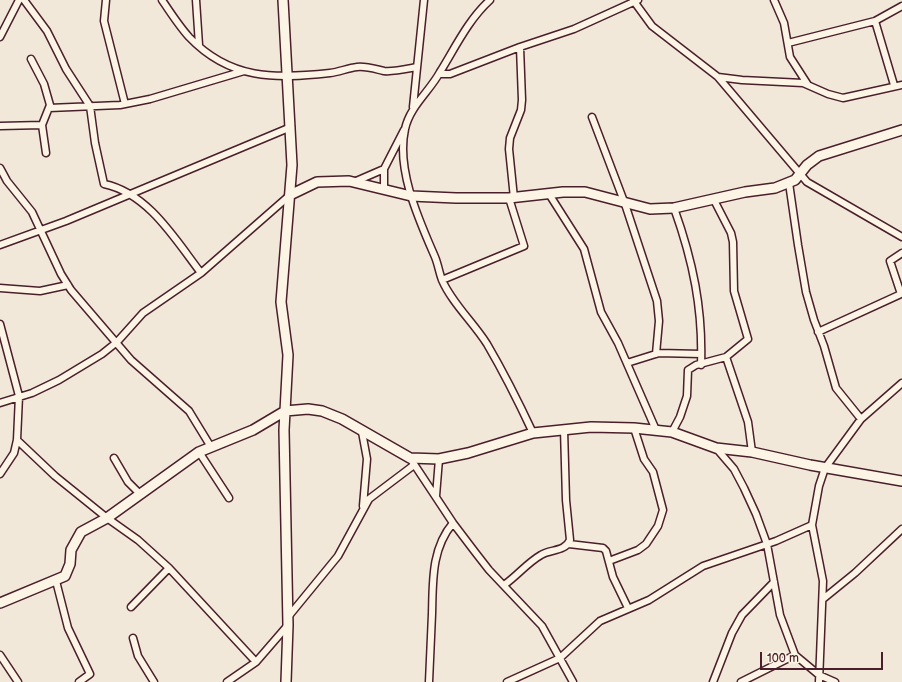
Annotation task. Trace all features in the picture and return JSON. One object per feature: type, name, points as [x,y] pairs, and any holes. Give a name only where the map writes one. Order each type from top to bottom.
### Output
[{"type":"street","points":[[0,37],[19,0]]},
{"type":"street","points":[[24,0],[47,31],[66,69],[90,106],[95,143],[104,182],[131,193],[163,224],[201,273]]},
{"type":"street","points":[[106,0],[104,21],[125,104]]},
{"type":"street","points":[[162,0],[189,36],[216,60],[244,71],[287,77],[332,73],[356,66],[385,71],[417,67]]},
{"type":"street","points":[[196,0],[199,45]]},
{"type":"street","points":[[283,0],[292,165],[281,282],[281,302],[288,355],[285,411],[285,511],[288,621],[286,682]]},
{"type":"street","points":[[413,111],[424,0]]},
{"type":"street","points":[[384,189],[384,169],[406,128],[413,111],[426,90],[440,74],[457,43],[490,0]]},
{"type":"street","points":[[774,0],[784,23],[790,57],[808,85]]},
{"type":"street","points":[[440,74],[450,74],[520,47],[574,29],[635,1],[652,26],[718,76],[799,175],[807,182],[902,237]]},
{"type":"street","points":[[788,43],[875,21],[902,6]]},
{"type":"street","points":[[875,21],[894,85]]},
{"type":"street","points":[[442,280],[524,246],[511,198],[509,149],[510,138],[521,110],[520,47]]},
{"type":"street","points":[[31,59],[44,84],[50,105],[42,125],[46,153]]},
{"type":"street","points":[[49,108],[90,106],[102,107],[125,104],[244,71]]},
{"type":"street","points":[[718,76],[742,80],[789,81],[808,85],[828,94],[843,98],[894,85],[902,85]]},
{"type":"street","points":[[592,118],[625,204],[656,301],[659,321],[656,354]]},
{"type":"street","points":[[0,126],[42,125]]},
{"type":"street","points":[[0,245],[42,230],[131,193],[192,170],[291,127]]},
{"type":"street","points":[[406,128],[406,167],[411,196],[422,229],[436,258],[442,280],[486,342],[507,380],[533,433]]},
{"type":"street","points":[[0,403],[32,393],[59,380],[97,357],[117,342],[143,313],[201,273],[290,195],[317,182],[354,182],[411,196],[456,198],[511,198],[563,192],[586,192],[605,196],[625,204],[650,209],[674,208],[745,192],[775,188],[790,182],[799,175],[807,165],[819,156],[902,130]]},
{"type":"street","points":[[0,168],[3,176],[32,212],[42,230],[61,274],[68,285],[145,374],[189,410],[211,447]]},
{"type":"street","points":[[354,182],[384,169]]},
{"type":"street","points":[[790,182],[794,223],[806,292],[836,388],[861,419]]},
{"type":"street","points":[[548,194],[584,249],[601,312],[627,363],[656,430]]},
{"type":"street","points":[[672,432],[680,417],[687,396],[688,370],[691,367],[726,357],[748,340],[734,291],[733,242],[731,233],[714,200]]},
{"type":"street","points":[[674,208],[694,274],[700,310],[701,365]]},
{"type":"street","points":[[818,332],[901,294],[890,261],[902,252]]},
{"type":"street","points":[[0,288],[40,291],[68,285]]},
{"type":"street","points":[[0,324],[19,396],[17,440],[14,453],[0,474]]},
{"type":"street","points":[[627,363],[656,354],[701,354]]},
{"type":"street","points":[[726,357],[748,422],[752,452]]},
{"type":"street","points":[[819,682],[823,599],[821,568],[812,525],[818,486],[826,468],[861,419],[902,383]]},
{"type":"street","points":[[0,603],[65,576],[69,571],[71,550],[81,532],[107,518],[199,452],[253,430],[285,411],[308,409],[322,411],[342,419],[412,462],[453,523],[489,570],[542,626],[573,682]]},
{"type":"street","points":[[227,682],[256,662],[338,556],[369,499],[412,462],[439,459],[468,453],[533,433],[591,427],[634,428],[672,432],[716,448],[752,452],[826,468],[902,481]]},
{"type":"street","points":[[609,561],[638,550],[646,544],[658,526],[663,510],[653,472],[644,459],[634,428]]},
{"type":"street","points":[[564,429],[569,544]]},
{"type":"street","points":[[362,432],[367,459],[363,508]]},
{"type":"street","points":[[17,440],[55,476],[107,518],[138,540],[169,568],[256,662]]},
{"type":"street","points":[[716,448],[734,469],[744,488],[767,544],[780,615],[795,655],[819,675],[835,682]]},
{"type":"street","points":[[199,452],[229,498]]},
{"type":"street","points":[[114,458],[128,482],[140,494]]},
{"type":"street","points":[[436,496],[439,459]]},
{"type":"street","points":[[429,682],[432,583],[440,543],[453,523]]},
{"type":"street","points":[[507,682],[560,658],[592,627],[609,616],[649,600],[703,566],[767,544],[812,525]]},
{"type":"street","points":[[823,599],[855,573],[902,529]]},
{"type":"street","points":[[504,585],[540,555],[558,550],[569,544],[603,548],[606,551],[613,577],[628,608]]},
{"type":"street","points":[[131,607],[169,568]]},
{"type":"street","points":[[56,581],[68,628],[90,673],[89,676],[79,682]]},
{"type":"street","points":[[713,682],[732,633],[742,615],[774,582]]},
{"type":"street","points":[[133,638],[138,656],[154,682]]},
{"type":"street","points":[[0,655],[18,682]]},
{"type":"street","points":[[741,682],[795,655]]}]
